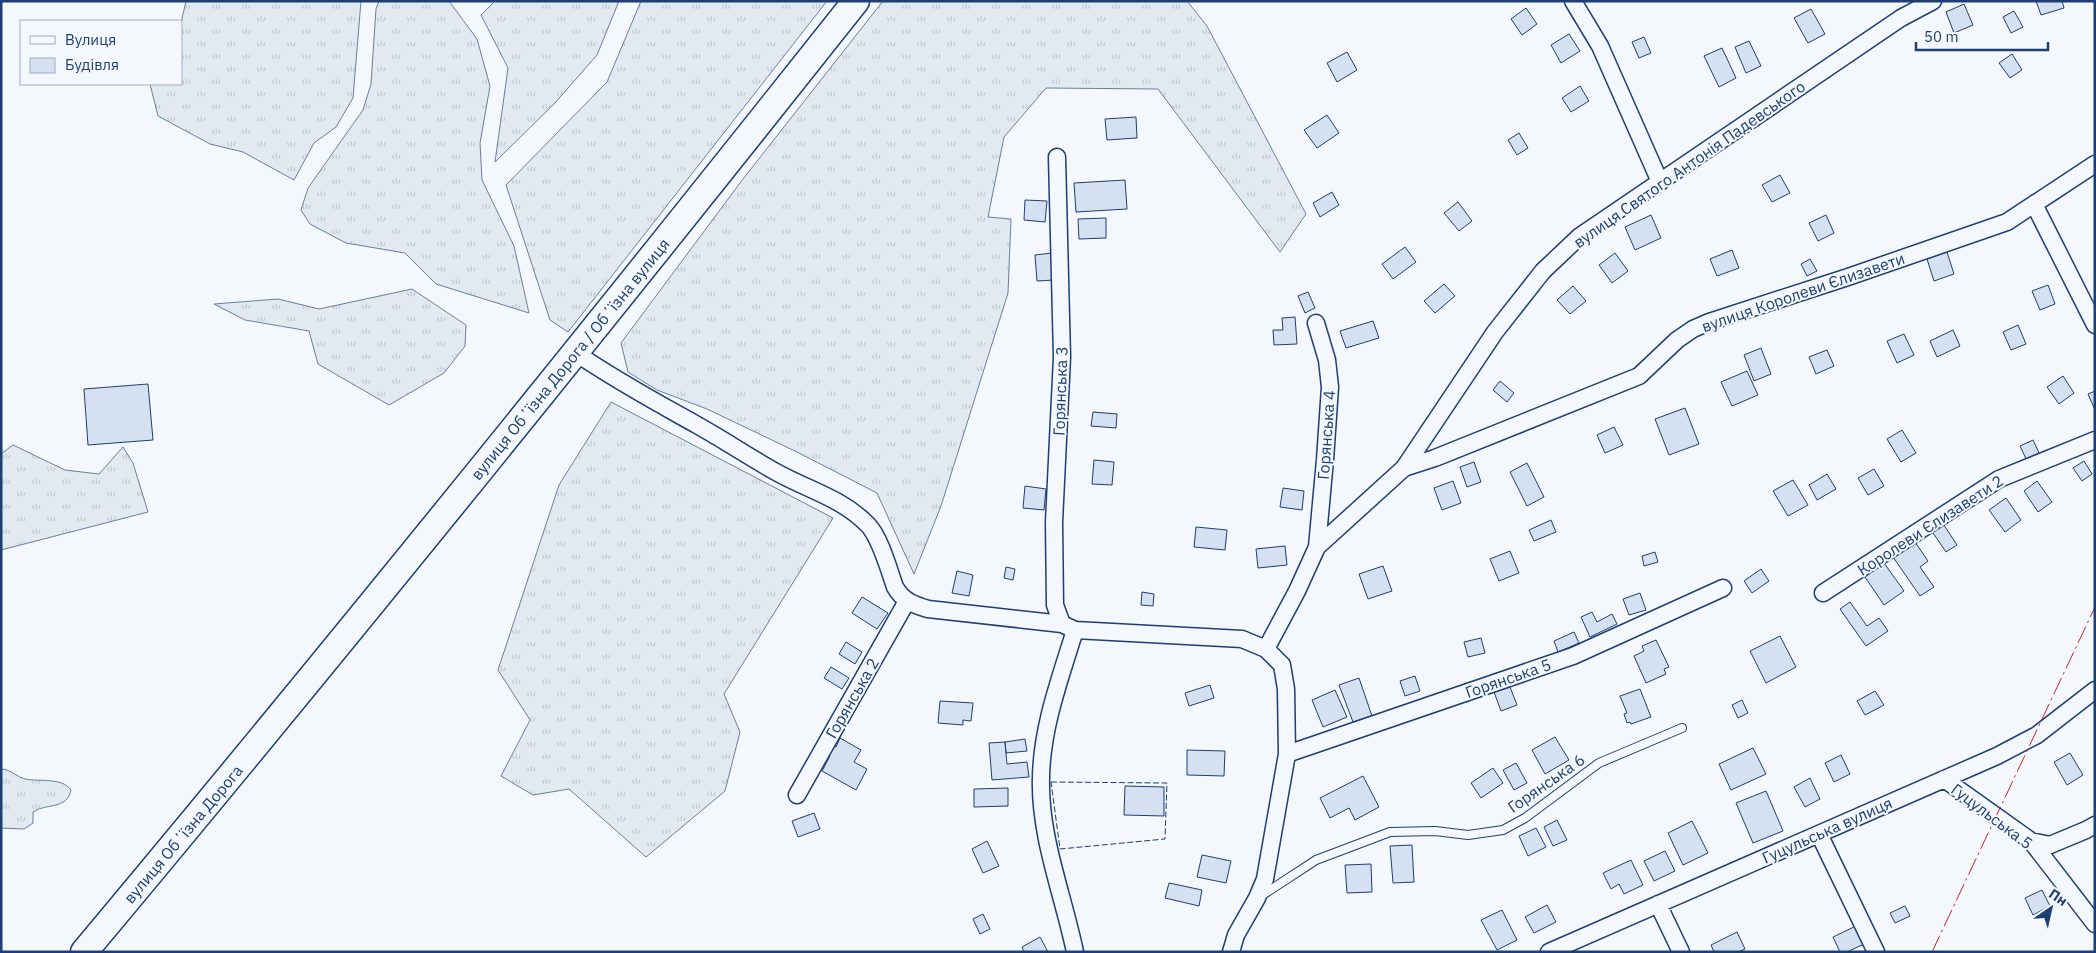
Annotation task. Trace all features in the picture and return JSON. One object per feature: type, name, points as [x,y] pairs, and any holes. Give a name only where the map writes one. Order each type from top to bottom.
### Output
[{"type":"highway","name":"вулиця Обʼїзна Дорога / Обʼїзна вулиця","points":[[282,716],[576,353],[856,1]]},
{"type":"highway","name":"вулиця Обʼїзна Дорога","points":[[84,952],[282,716]]},
{"type":"street","points":[[1573,1],[1600,46],[1660,182]]},
{"type":"street","name":"вулиця Святого Антонія Падевського","points":[[1266,649],[1297,591],[1317,547],[1404,468],[1495,332],[1543,271],[1580,236],[1901,18],[1933,1]]},
{"type":"street","name":"Горянська 3","points":[[1057,157],[1062,357],[1054,522],[1056,605],[1068,627]]},
{"type":"street","name":"вулиця Королеви Єлизавети","points":[[1404,468],[1444,454],[1638,376],[1677,340],[1693,329],[1709,322],[1848,277],[2007,222],[2095,164]]},
{"type":"street","points":[[2034,204],[2095,325]]},
{"type":"street","name":"Горянська 4","points":[[1316,323],[1327,360],[1330,387],[1317,547]]},
{"type":"street","points":[[576,353],[610,376],[777,473],[839,501],[869,526],[876,537],[900,595],[907,601],[928,608],[1068,627],[1242,639],[1266,649],[1282,665],[1286,689],[1287,754],[1265,880],[1236,935],[1231,952]]},
{"type":"street","name":"Королеви Єлизавети 2","points":[[1823,593],[1998,479],[2095,440]]},
{"type":"street","name":"Горянська 5","points":[[1287,754],[1573,656],[1723,588]]},
{"type":"street","name":"Горянська 2","points":[[797,795],[907,601]]},
{"type":"street","points":[[1068,627],[1044,737],[1041,777],[1047,840],[1075,952]]},
{"type":"street","name":"Гуцульська вулиця","points":[[1549,952],[1996,756],[2037,735],[2095,690]]},
{"type":"street","name":"Гуцульська 5","points":[[1944,780],[2030,842],[2095,924]]},
{"type":"street","points":[[2030,842],[2050,845],[2095,825]]},
{"type":"street","points":[[1820,834],[1876,952]]},
{"type":"street","points":[[1658,904],[1680,952]]},
{"type":"lane","name":"Горянська 6","points":[[1257,898],[1316,860],[1390,832],[1435,831],[1468,835],[1503,830],[1525,818],[1599,763],[1682,728]]},
{"type":"green space","points":[[186,1],[361,1],[353,98],[336,127],[314,143],[294,180],[243,152],[210,144],[158,116],[150,85],[182,85],[182,20]]},
{"type":"green space","points":[[379,1],[449,1],[477,39],[490,86],[480,143],[482,180],[514,246],[529,313],[436,284],[405,253],[346,243],[310,224],[301,210],[308,188],[363,110],[371,84],[376,9]]},
{"type":"green space","points":[[495,1],[619,1],[597,55],[555,103],[495,162],[508,68],[481,15]]},
{"type":"green space","points":[[641,1],[827,1],[568,332],[550,320],[506,185],[607,82]]},
{"type":"green space","points":[[883,1],[1187,1],[1207,26],[1306,214],[1280,252],[1158,89],[1046,88],[1004,137],[988,217],[1011,219],[1008,293],[941,506],[914,574],[877,493],[707,409],[657,390],[628,372],[621,343],[743,179]]},
{"type":"green space","points":[[412,289],[466,325],[465,346],[444,373],[389,405],[318,364],[309,331],[245,320],[214,304],[278,299],[319,309]]},
{"type":"green space","points":[[611,402],[833,518],[724,694],[740,732],[725,791],[646,857],[569,789],[533,795],[501,776],[530,720],[498,670],[559,485]]},
{"type":"green space","points":[[13,445],[65,470],[99,474],[123,447],[133,463],[148,512],[1,550],[1,454]]},
{"type":"green space","points":[[4,769],[25,779],[62,783],[71,790],[69,796],[61,803],[33,812],[33,823],[24,829],[1,828],[1,770]]},
{"type":"building","points":[[2036,1],[2062,1],[2064,8],[2041,15]]},
{"type":"building","points":[[1964,4],[1973,25],[1954,33],[1946,12]]},
{"type":"building","points":[[1526,8],[1537,24],[1522,35],[1511,19]]},
{"type":"building","points":[[1811,9],[1825,34],[1808,43],[1794,18]]},
{"type":"building","points":[[2014,11],[2023,27],[2011,33],[2003,17]]},
{"type":"building","points":[[1569,34],[1580,51],[1561,63],[1551,45]]},
{"type":"building","points":[[1644,37],[1651,53],[1639,58],[1632,42]]},
{"type":"building","points":[[1749,41],[1761,66],[1746,73],[1735,47]]},
{"type":"building","points":[[1722,48],[1736,78],[1719,87],[1704,56]]},
{"type":"building","points":[[1347,52],[1357,70],[1337,82],[1327,63]]},
{"type":"building","points":[[2012,54],[2022,70],[2010,78],[1999,63]]},
{"type":"building","points":[[1580,86],[1589,101],[1571,112],[1562,98]]},
{"type":"building","points":[[1327,115],[1339,133],[1317,148],[1304,130]]},
{"type":"building","points":[[1136,117],[1137,138],[1107,140],[1105,119]]},
{"type":"building","points":[[1519,133],[1528,148],[1517,155],[1508,140]]},
{"type":"building","points":[[1780,175],[1790,193],[1772,202],[1762,185]]},
{"type":"building","points":[[1125,180],[1127,209],[1076,212],[1074,183]]},
{"type":"building","points":[[1332,192],[1339,205],[1320,217],[1313,203]]},
{"type":"building","points":[[1025,200],[1047,201],[1045,222],[1024,220]]},
{"type":"building","points":[[1458,202],[1472,221],[1459,231],[1444,213]]},
{"type":"building","points":[[1651,215],[1661,238],[1635,250],[1625,227]]},
{"type":"building","points":[[1826,215],[1834,233],[1818,241],[1809,223]]},
{"type":"building","points":[[1106,218],[1106,238],[1079,239],[1078,219]]},
{"type":"building","points":[[1405,247],[1416,262],[1393,279],[1382,264]]},
{"type":"building","points":[[1732,250],[1739,268],[1717,276],[1710,259]]},
{"type":"building","points":[[1947,252],[1954,274],[1934,281],[1927,259]]},
{"type":"building","points":[[1052,253],[1054,280],[1037,281],[1035,255]]},
{"type":"building","points":[[1615,253],[1628,271],[1612,283],[1599,265]]},
{"type":"building","points":[[1810,259],[1817,271],[1807,276],[1801,264]]},
{"type":"building","points":[[1444,284],[1455,296],[1435,313],[1424,301]]},
{"type":"building","points":[[2048,285],[2055,304],[2040,310],[2032,291]]},
{"type":"building","points":[[1573,286],[1586,301],[1570,314],[1557,300]]},
{"type":"building","points":[[1308,292],[1315,308],[1305,313],[1298,296]]},
{"type":"building","points":[[1295,317],[1297,344],[1274,345],[1273,330],[1283,330],[1282,318]]},
{"type":"building","points":[[1373,321],[1379,338],[1346,348],[1340,331]]},
{"type":"building","points":[[2018,325],[2026,344],[2011,350],[2003,332]]},
{"type":"building","points":[[1953,330],[1960,346],[1937,357],[1930,341]]},
{"type":"building","points":[[1904,334],[1914,355],[1897,363],[1887,341]]},
{"type":"building","points":[[1761,348],[1771,374],[1754,381],[1744,355]]},
{"type":"building","points":[[1827,350],[1834,366],[1816,374],[1809,357]]},
{"type":"building","points":[[1747,371],[1758,395],[1732,406],[1721,382]]},
{"type":"building","points":[[2063,376],[2074,393],[2059,404],[2047,387]]},
{"type":"building","points":[[1500,381],[1514,393],[1507,402],[1493,390]]},
{"type":"building","points":[[148,384],[153,440],[88,445],[84,389]]},
{"type":"building","points":[[2095,391],[2095,410],[2088,394]]},
{"type":"building","points":[[1685,408],[1699,444],[1669,455],[1655,419]]},
{"type":"building","points":[[1093,412],[1117,414],[1116,428],[1091,426]]},
{"type":"building","points":[[1614,427],[1623,445],[1605,453],[1597,435]]},
{"type":"building","points":[[1902,430],[1916,453],[1901,462],[1887,439]]},
{"type":"building","points":[[2033,440],[2041,457],[2028,463],[2020,446]]},
{"type":"building","points":[[1094,460],[1114,462],[1112,485],[1092,484]]},
{"type":"building","points":[[2084,461],[2092,474],[2082,481],[2073,468]]},
{"type":"building","points":[[1474,462],[1481,482],[1467,487],[1460,467]]},
{"type":"building","points":[[1527,463],[1544,497],[1527,506],[1510,472]]},
{"type":"building","points":[[1874,469],[1884,486],[1868,495],[1858,478]]},
{"type":"building","points":[[1827,474],[1836,489],[1817,500],[1809,485]]},
{"type":"building","points":[[1793,480],[1808,505],[1788,516],[1773,491]]},
{"type":"building","points":[[1453,481],[1461,503],[1442,510],[1434,488]]},
{"type":"building","points":[[2037,481],[2052,502],[2038,512],[2024,491]]},
{"type":"building","points":[[1025,486],[1046,489],[1044,510],[1023,508]]},
{"type":"building","points":[[1283,488],[1304,491],[1302,510],[1280,507]]},
{"type":"building","points":[[2006,498],[2021,520],[2005,532],[1989,510]]},
{"type":"building","points":[[1551,520],[1556,532],[1534,541],[1529,530]]},
{"type":"building","points":[[1942,522],[1957,545],[1946,552],[1931,530]]},
{"type":"building","points":[[1196,527],[1227,530],[1225,550],[1194,547]]},
{"type":"building","points":[[1915,542],[1928,561],[1920,567],[1934,587],[1920,596],[1893,557]]},
{"type":"building","points":[[1285,546],[1287,565],[1258,568],[1256,549]]},
{"type":"building","points":[[1510,551],[1519,573],[1499,581],[1490,559]]},
{"type":"building","points":[[1655,552],[1658,562],[1644,566],[1642,556]]},
{"type":"building","points":[[1884,563],[1904,591],[1884,605],[1865,577]]},
{"type":"building","points":[[1383,566],[1392,591],[1368,599],[1359,574]]},
{"type":"building","points":[[1006,567],[1015,569],[1013,580],[1004,578]]},
{"type":"building","points":[[1761,569],[1769,581],[1752,593],[1744,581]]},
{"type":"building","points":[[957,571],[973,575],[969,596],[952,593]]},
{"type":"building","points":[[1142,592],[1154,594],[1153,606],[1141,605]]},
{"type":"building","points":[[1640,593],[1646,610],[1629,615],[1623,599]]},
{"type":"building","points":[[862,597],[888,613],[877,629],[852,613]]},
{"type":"building","points":[[1850,602],[1867,626],[1879,618],[1888,631],[1866,646],[1840,609]]},
{"type":"building","points":[[1592,612],[1597,622],[1612,614],[1617,624],[1590,637],[1581,617]]},
{"type":"building","points":[[1574,632],[1579,643],[1558,652],[1554,641]]},
{"type":"building","points":[[1780,636],[1796,667],[1766,683],[1750,651]]},
{"type":"building","points":[[1481,638],[1485,653],[1468,657],[1464,642]]},
{"type":"building","points":[[1656,640],[1669,667],[1664,669],[1666,674],[1646,683],[1634,656],[1644,651],[1642,646]]},
{"type":"building","points":[[846,642],[862,652],[855,664],[839,654]]},
{"type":"building","points":[[831,667],[849,678],[842,689],[824,678]]},
{"type":"building","points":[[1415,676],[1420,691],[1405,696],[1400,681]]},
{"type":"building","points":[[1359,678],[1372,716],[1353,722],[1339,685]]},
{"type":"building","points":[[1210,685],[1214,698],[1189,706],[1185,693]]},
{"type":"building","points":[[1510,687],[1517,705],[1501,711],[1494,692]]},
{"type":"building","points":[[1640,689],[1651,717],[1631,724],[1630,722],[1627,723],[1624,714],[1627,713],[1620,696]]},
{"type":"building","points":[[1335,690],[1347,717],[1323,727],[1312,700]]},
{"type":"building","points":[[1875,691],[1884,705],[1865,715],[1857,701]]},
{"type":"building","points":[[1742,700],[1748,713],[1738,718],[1732,705]]},
{"type":"building","points":[[940,701],[973,703],[971,721],[963,720],[963,725],[938,723]]},
{"type":"building","points":[[1555,737],[1569,760],[1545,774],[1532,750]]},
{"type":"building","points":[[840,738],[861,750],[854,762],[867,769],[856,790],[822,771],[830,756],[827,755],[833,745],[836,747]]},
{"type":"building","points":[[1025,739],[1027,751],[1006,753],[1005,742]]},
{"type":"building","points":[[1005,742],[1007,764],[1027,762],[1029,777],[992,780],[989,743]]},
{"type":"building","points":[[1753,748],[1766,774],[1731,790],[1719,764]]},
{"type":"building","points":[[1187,750],[1225,751],[1224,776],[1187,775]]},
{"type":"building","points":[[2070,753],[2083,775],[2067,785],[2054,762]]},
{"type":"building","points":[[1841,755],[1850,774],[1834,782],[1825,763]]},
{"type":"building","points":[[1516,763],[1527,783],[1514,790],[1503,770]]},
{"type":"building","points":[[1493,768],[1503,783],[1481,798],[1471,783]]},
{"type":"building","points":[[1363,776],[1379,807],[1355,820],[1349,808],[1330,818],[1320,798]]},
{"type":"building","points":[[1810,778],[1820,799],[1805,807],[1794,787]]},
{"type":"building","points":[[1125,786],[1164,787],[1164,816],[1124,815]]},
{"type":"building","points":[[1008,788],[1008,806],[974,807],[974,789]]},
{"type":"building","points":[[1766,791],[1783,831],[1753,843],[1736,803]]},
{"type":"building","points":[[814,813],[820,829],[798,837],[792,821]]},
{"type":"building","points":[[1557,820],[1567,840],[1553,846],[1544,827]]},
{"type":"building","points":[[1692,821],[1708,853],[1683,865],[1668,833]]},
{"type":"building","points":[[1536,828],[1546,847],[1528,856],[1519,836]]},
{"type":"building","points":[[987,841],[999,866],[983,873],[972,849]]},
{"type":"building","points":[[1412,845],[1414,882],[1393,883],[1390,846]]},
{"type":"building","points":[[1665,851],[1675,871],[1654,881],[1644,861]]},
{"type":"building","points":[[1202,855],[1231,861],[1226,883],[1197,877]]},
{"type":"building","points":[[1631,860],[1643,885],[1624,894],[1619,884],[1611,889],[1603,873]]},
{"type":"building","points":[[1371,864],[1372,892],[1347,893],[1345,865]]},
{"type":"building","points":[[1169,883],[1202,890],[1199,906],[1165,898]]},
{"type":"building","points":[[2042,890],[2050,906],[2033,915],[2025,898]]},
{"type":"building","points":[[1547,905],[1556,922],[1534,933],[1525,917]]},
{"type":"building","points":[[1905,906],[1910,916],[1895,923],[1890,913]]},
{"type":"building","points":[[1502,910],[1517,940],[1497,950],[1481,920]]},
{"type":"building","points":[[983,914],[990,929],[980,934],[973,919]]},
{"type":"building","points":[[1856,926],[1864,944],[1847,952],[1840,952],[1833,937]]},
{"type":"building","points":[[1737,932],[1745,949],[1738,952],[1714,952],[1711,945]]},
{"type":"building","points":[[1040,937],[1048,952],[1024,952],[1022,947]]},
{"type":"fence","points":[[1051,782],[1167,783],[1165,839],[1060,849],[1051,782]]},
{"type":"power","points":[[1932,952],[2095,607]]}]
